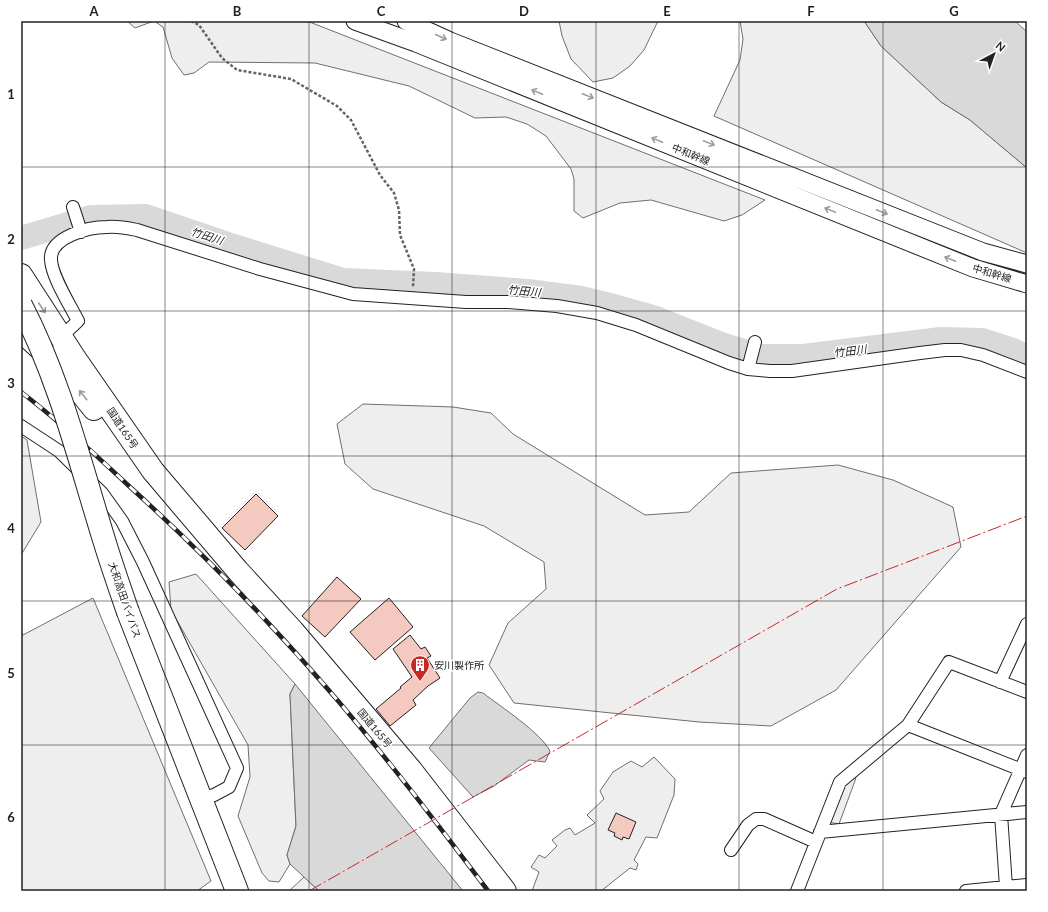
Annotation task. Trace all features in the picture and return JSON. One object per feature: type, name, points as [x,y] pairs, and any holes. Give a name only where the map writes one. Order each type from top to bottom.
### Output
[{"type":"highway","name":"国道165号","points":[[21,275],[61,337],[153,471],[238,571],[293,631],[411,770],[505,891]]},
{"type":"highway","name":"大和高田バイパス","points":[[21,306],[32,326],[70,425],[105,544],[128,612],[237,891]]},
{"type":"highway","name":"国道165号","points":[[21,331],[61,368],[141,471],[192,526],[238,571]]},
{"type":"main road","name":"中和幹線","points":[[355,21],[424,46],[973,268],[1027,284]]},
{"type":"main road","name":"中和幹線","points":[[406,21],[450,41],[983,252],[1027,264]]},
{"type":"street","points":[[73,207],[81,232]]},
{"type":"street","points":[[21,312],[41,335],[48,339],[61,337],[78,321],[52,268],[50,257],[55,245],[69,236],[105,226],[137,230],[260,269],[353,294],[466,302],[508,302],[550,305],[597,313],[636,325],[729,363],[748,369],[792,371],[920,353],[961,350],[988,357],[1027,372]]},
{"type":"street","points":[[748,369],[755,342]]},
{"type":"street","points":[[21,426],[59,451],[102,493],[122,521],[143,562],[237,768],[229,787],[214,795],[201,799]]},
{"type":"street","points":[[1000,682],[1027,624]]},
{"type":"street","points":[[797,891],[840,782],[908,725],[948,662],[1027,692]]},
{"type":"street","points":[[908,725],[1024,771]]},
{"type":"street","points":[[1006,887],[1001,814],[1024,771],[1027,755]]},
{"type":"street","points":[[731,850],[748,825],[756,819],[764,819],[818,837],[1027,812]]},
{"type":"street","points":[[966,891],[1027,885]]},
{"type":"path","points":[[191,21],[199,25],[222,58],[236,70],[291,79],[337,106],[351,120],[380,175],[394,193],[399,210],[400,235],[414,269],[412,298]]},
{"type":"shaded area","points":[[127,21],[154,21],[135,28]]},
{"type":"shaded area","points":[[154,21],[307,21],[765,200],[742,215],[724,221],[651,200],[620,203],[583,218],[574,211],[574,179],[571,169],[546,136],[527,124],[506,117],[475,118],[409,86],[315,63],[209,62],[194,73],[184,75],[172,58],[163,27]]},
{"type":"shaded area","points":[[559,21],[658,21],[644,50],[630,66],[613,78],[593,82],[571,59],[562,36]]},
{"type":"shaded area","points":[[740,21],[864,21],[881,46],[941,102],[970,120],[1027,168],[1027,253],[714,116],[740,60],[743,39]]},
{"type":"shaded area","points":[[864,21],[1015,21],[1027,32],[1027,168],[970,120],[941,102],[881,46]]},
{"type":"shaded area","points":[[363,404],[453,407],[491,413],[513,434],[645,515],[689,512],[731,473],[838,465],[893,480],[953,507],[961,547],[836,690],[771,726],[699,722],[514,703],[489,665],[508,623],[546,589],[544,562],[484,526],[373,489],[345,464],[337,424]]},
{"type":"shaded area","points":[[21,436],[27,440],[41,522],[21,555]]},
{"type":"shaded area","points":[[196,574],[295,684],[290,694],[296,826],[287,855],[290,864],[279,882],[269,881],[262,873],[238,816],[250,777],[248,745],[171,610],[169,582]]},
{"type":"shaded area","points":[[93,598],[211,881],[197,891],[21,891],[21,633],[23,635]]},
{"type":"shaded area","points":[[295,684],[463,891],[319,891],[290,864],[287,855],[296,826],[290,694]]},
{"type":"shaded area","points":[[478,692],[483,693],[529,728],[538,736],[550,751],[545,762],[529,760],[494,786],[473,797],[429,748],[470,698]]},
{"type":"shaded area","points":[[654,757],[675,779],[674,795],[657,838],[646,837],[634,860],[638,864],[636,870],[630,868],[601,891],[532,891],[539,872],[531,867],[539,855],[545,858],[557,846],[552,840],[565,830],[570,828],[575,835],[595,823],[587,815],[604,799],[600,791],[613,772],[631,761],[642,767]]},
{"type":"shaded area","points":[[852,777],[856,778],[839,824],[828,822],[840,782]]},
{"type":"shaded area","points":[[304,877],[319,891],[289,891]]},
{"type":"building","points":[[256,494],[278,516],[245,550],[222,528]]},
{"type":"building","points":[[337,577],[361,599],[325,637],[302,616]]},
{"type":"building","points":[[389,598],[413,627],[375,660],[350,632]]},
{"type":"building","name":"安川製作所","points":[[410,635],[421,649],[425,647],[431,656],[427,658],[440,678],[428,686],[413,700],[416,705],[390,726],[376,709],[412,677],[393,649]]},
{"type":"building","points":[[616,813],[636,822],[629,839],[623,837],[622,840],[614,836],[615,833],[608,830]]},
{"type":"waterway","name":"竹田川","points":[[21,238],[91,217],[146,216],[234,246],[343,280],[435,284],[528,291],[581,298],[653,317],[721,344],[760,356],[803,356],[941,339],[982,340],[1013,350],[1027,357]]},
{"type":"railway","points":[[21,392],[77,438],[158,512],[212,564],[264,618],[377,748],[488,891]]},
{"type":"power","points":[[309,891],[837,589],[1027,516]]},
{"type":"place","name":"安川製作所","points":[[420,682]]}]
